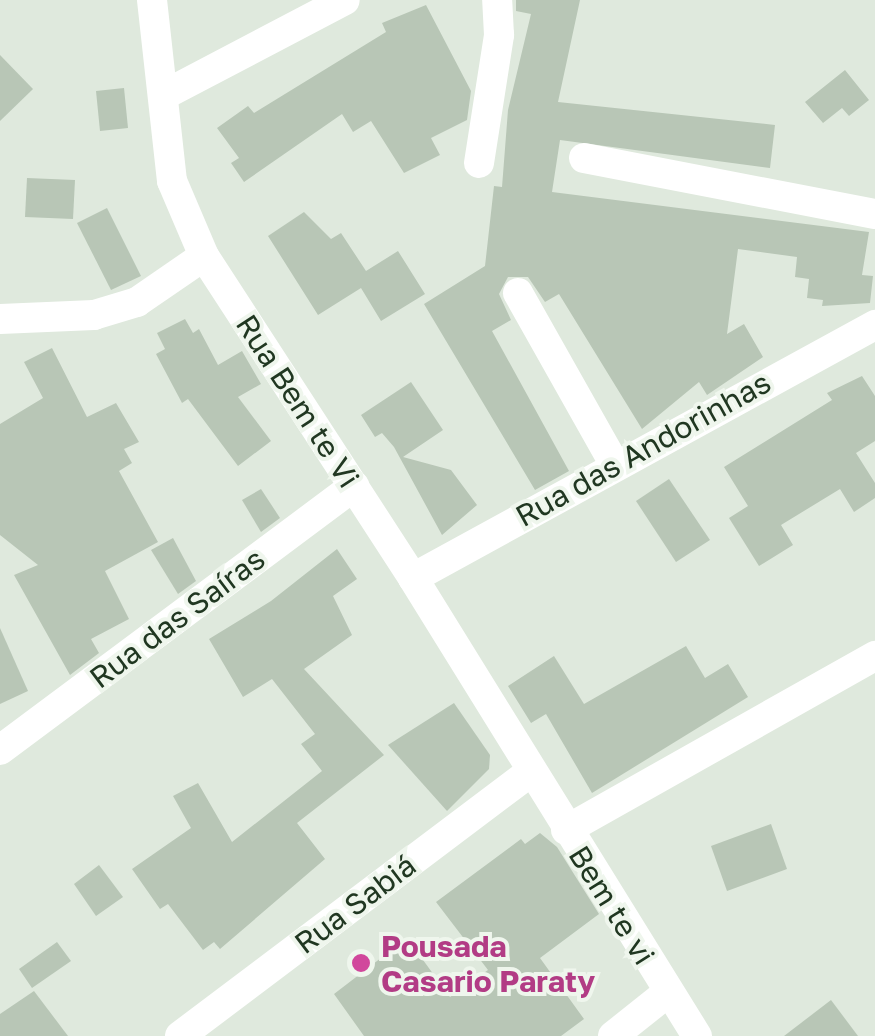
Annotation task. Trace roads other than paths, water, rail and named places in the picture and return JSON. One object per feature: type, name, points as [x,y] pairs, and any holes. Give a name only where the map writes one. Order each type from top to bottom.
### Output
[{"type":"street","name":"Rua Bem te Vi","points":[[152,0],[172,182],[204,256],[414,578],[530,772]]},
{"type":"street","points":[[164,95],[345,0]]},
{"type":"street","points":[[479,163],[499,35],[497,0]]},
{"type":"street","points":[[584,158],[875,214]]},
{"type":"street","points":[[0,319],[94,316],[137,302],[204,256]]},
{"type":"street","points":[[518,294],[615,465]]},
{"type":"street","name":"Rua das Andorinhas","points":[[414,578],[875,325]]},
{"type":"street","name":"Rua das Saíras","points":[[0,750],[354,486]]},
{"type":"street","points":[[566,830],[875,656]]},
{"type":"street","name":"Bem te vi","points":[[530,772],[697,1036]]},
{"type":"street","name":"Rua Sabiá","points":[[180,1036],[530,772]]},
{"type":"street","points":[[613,1036],[667,992]]},
{"type":"place","name":"Pousada Casario Paraty","points":[[361,963]]}]
